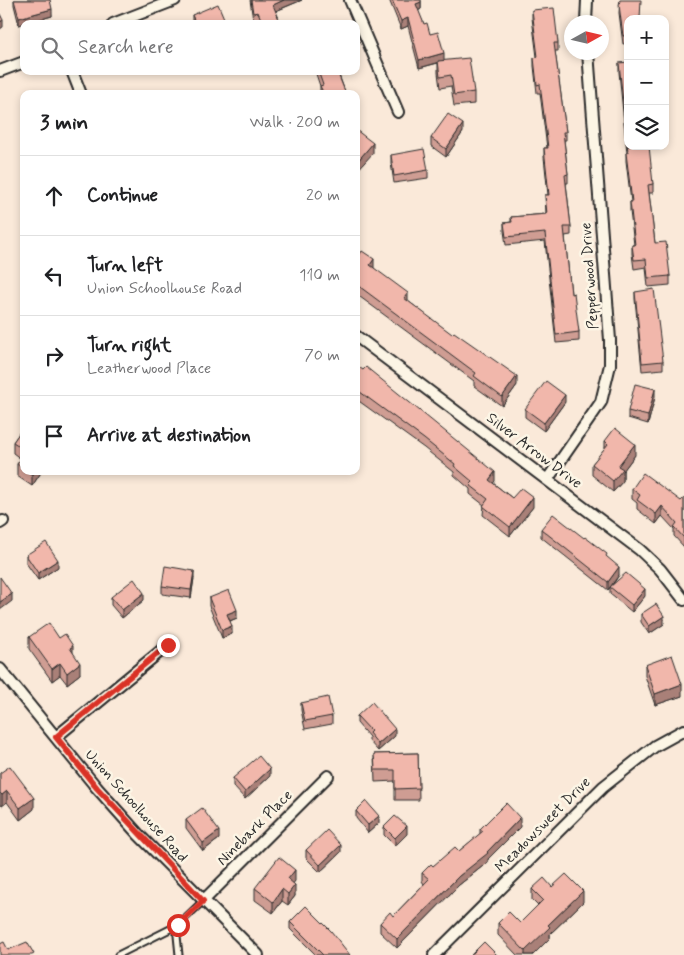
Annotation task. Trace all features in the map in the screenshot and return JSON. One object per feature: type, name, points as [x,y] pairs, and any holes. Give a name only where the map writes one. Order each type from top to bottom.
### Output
[{"type":"street","points":[[123,20],[175,0]]},
{"type":"street","points":[[350,0],[359,20]]},
{"type":"street","points":[[586,15],[587,0]]},
{"type":"street","points":[[360,23],[398,112]]},
{"type":"street","name":"Pepperwood Drive","points":[[547,480],[601,402],[610,365],[610,340],[589,60]]},
{"type":"street","points":[[0,71],[20,64]]},
{"type":"street","points":[[74,75],[79,90]]},
{"type":"street","name":"Silver Arrow Drive","points":[[360,339],[640,550],[660,569],[684,600]]},
{"type":"street","points":[[56,737],[168,645]]},
{"type":"street","name":"Union Schoolhouse Road","points":[[0,669],[97,788],[203,901],[258,955]]},
{"type":"street","name":"Meadowsweet Drive","points":[[434,955],[602,787],[655,746],[684,730]]},
{"type":"street","name":"Ninebark Place","points":[[203,901],[328,776]]},
{"type":"lane","points":[[118,955],[176,926],[203,901]]},
{"type":"lane","points":[[176,926],[179,955]]},
{"type":"building","points":[[14,0],[50,0],[52,9],[19,18]]},
{"type":"building","points":[[251,0],[284,0],[273,5],[279,20],[261,20],[258,12],[253,13]]},
{"type":"building","points":[[392,0],[421,0],[421,2],[416,4],[424,24],[427,23],[430,34],[438,32],[444,53],[419,60],[408,18],[401,21]]},
{"type":"building","points":[[620,0],[641,0],[640,15],[624,15],[623,36]]},
{"type":"building","points":[[218,4],[225,20],[194,20],[192,15]]},
{"type":"building","points":[[554,8],[558,43],[554,43],[566,132],[563,132],[568,174],[565,175],[571,227],[564,227],[571,294],[574,293],[579,332],[556,335],[545,233],[506,237],[504,223],[512,222],[511,217],[547,214],[545,195],[549,195],[544,148],[548,148],[540,84],[537,85],[534,58],[538,57],[532,10]]},
{"type":"building","points":[[469,58],[474,92],[454,95],[451,75],[440,77],[438,61]]},
{"type":"building","points":[[624,62],[624,112],[619,63]]},
{"type":"building","points":[[319,75],[339,75],[344,90],[322,90],[320,86],[323,85]]},
{"type":"building","points":[[448,114],[463,124],[446,149],[431,138]]},
{"type":"building","points":[[360,133],[373,143],[360,158]]},
{"type":"building","points":[[424,149],[428,170],[394,176],[391,155]]},
{"type":"building","points":[[628,150],[649,150],[653,184],[648,185],[655,243],[666,242],[670,276],[648,278],[646,259],[634,260],[632,245],[635,245],[630,202],[632,202],[626,153]]},
{"type":"building","points":[[362,251],[374,259],[370,265],[408,293],[404,298],[452,334],[454,332],[517,376],[502,397],[474,376],[476,373],[360,287],[360,254]]},
{"type":"building","points":[[654,289],[663,361],[642,363],[635,292]]},
{"type":"building","points":[[366,367],[495,472],[489,480],[512,498],[521,488],[533,497],[510,527],[483,506],[488,499],[470,485],[473,482],[454,466],[455,464],[360,392],[360,368],[363,370]]},
{"type":"building","points":[[546,381],[565,395],[544,423],[525,409]]},
{"type":"building","points":[[635,384],[655,389],[648,416],[628,411]]},
{"type":"building","points":[[615,428],[635,444],[618,466],[623,469],[613,481],[592,464],[608,444],[605,441]]},
{"type":"building","points":[[20,432],[20,446],[13,442]]},
{"type":"building","points":[[643,473],[681,501],[684,498],[684,538],[674,527],[677,523],[662,506],[656,514],[637,500],[640,495],[632,489]]},
{"type":"building","points":[[553,514],[607,554],[606,556],[619,567],[608,582],[541,529]]},
{"type":"building","points":[[46,542],[58,560],[38,573],[26,555]]},
{"type":"building","points":[[165,566],[194,571],[191,590],[162,586]]},
{"type":"building","points":[[626,573],[645,589],[632,605],[610,587]]},
{"type":"building","points":[[0,577],[12,594],[0,602]]},
{"type":"building","points":[[134,579],[144,593],[122,610],[111,597]]},
{"type":"building","points":[[229,590],[237,610],[227,614],[232,626],[222,630],[209,598]]},
{"type":"building","points":[[656,604],[664,616],[649,626],[641,614]]},
{"type":"building","points":[[49,623],[59,638],[65,634],[73,646],[70,648],[80,663],[67,673],[60,663],[52,669],[29,637]]},
{"type":"building","points":[[672,655],[682,684],[655,694],[645,665]]},
{"type":"building","points":[[328,697],[332,716],[305,721],[301,703]]},
{"type":"building","points":[[372,702],[395,729],[378,744],[369,733],[371,731],[357,716]]},
{"type":"building","points":[[418,753],[419,788],[395,789],[395,770],[375,770],[374,754]]},
{"type":"building","points":[[259,756],[270,769],[245,792],[233,778]]},
{"type":"building","points":[[10,766],[34,798],[20,808],[7,791],[2,795],[0,793],[0,773]]},
{"type":"building","points":[[366,801],[379,816],[368,825],[356,811]]},
{"type":"building","points":[[506,803],[520,818],[488,853],[459,876],[397,939],[380,923],[390,912],[393,916],[429,879],[422,873],[431,864],[433,866],[455,847],[459,851],[483,831],[480,829]]},
{"type":"building","points":[[202,808],[219,831],[203,843],[186,820]]},
{"type":"building","points":[[395,816],[407,826],[395,838],[384,827]]},
{"type":"building","points":[[327,830],[341,845],[320,865],[306,850]]},
{"type":"building","points":[[279,857],[295,870],[288,879],[295,885],[288,894],[282,889],[273,902],[255,888]]},
{"type":"building","points":[[566,874],[583,891],[548,925],[550,927],[525,951],[498,923],[509,912],[520,923],[543,900],[532,889],[544,878],[552,887]]},
{"type":"building","points":[[306,906],[331,931],[350,955],[323,955],[290,922]]},
{"type":"building","points":[[4,942],[8,950],[27,942],[34,954],[0,955],[0,944]]},
{"type":"building","points":[[484,942],[497,955],[471,955]]},
{"type":"route","points":[[168,645],[56,737],[97,788],[138,834],[203,901],[178,925]]}]
